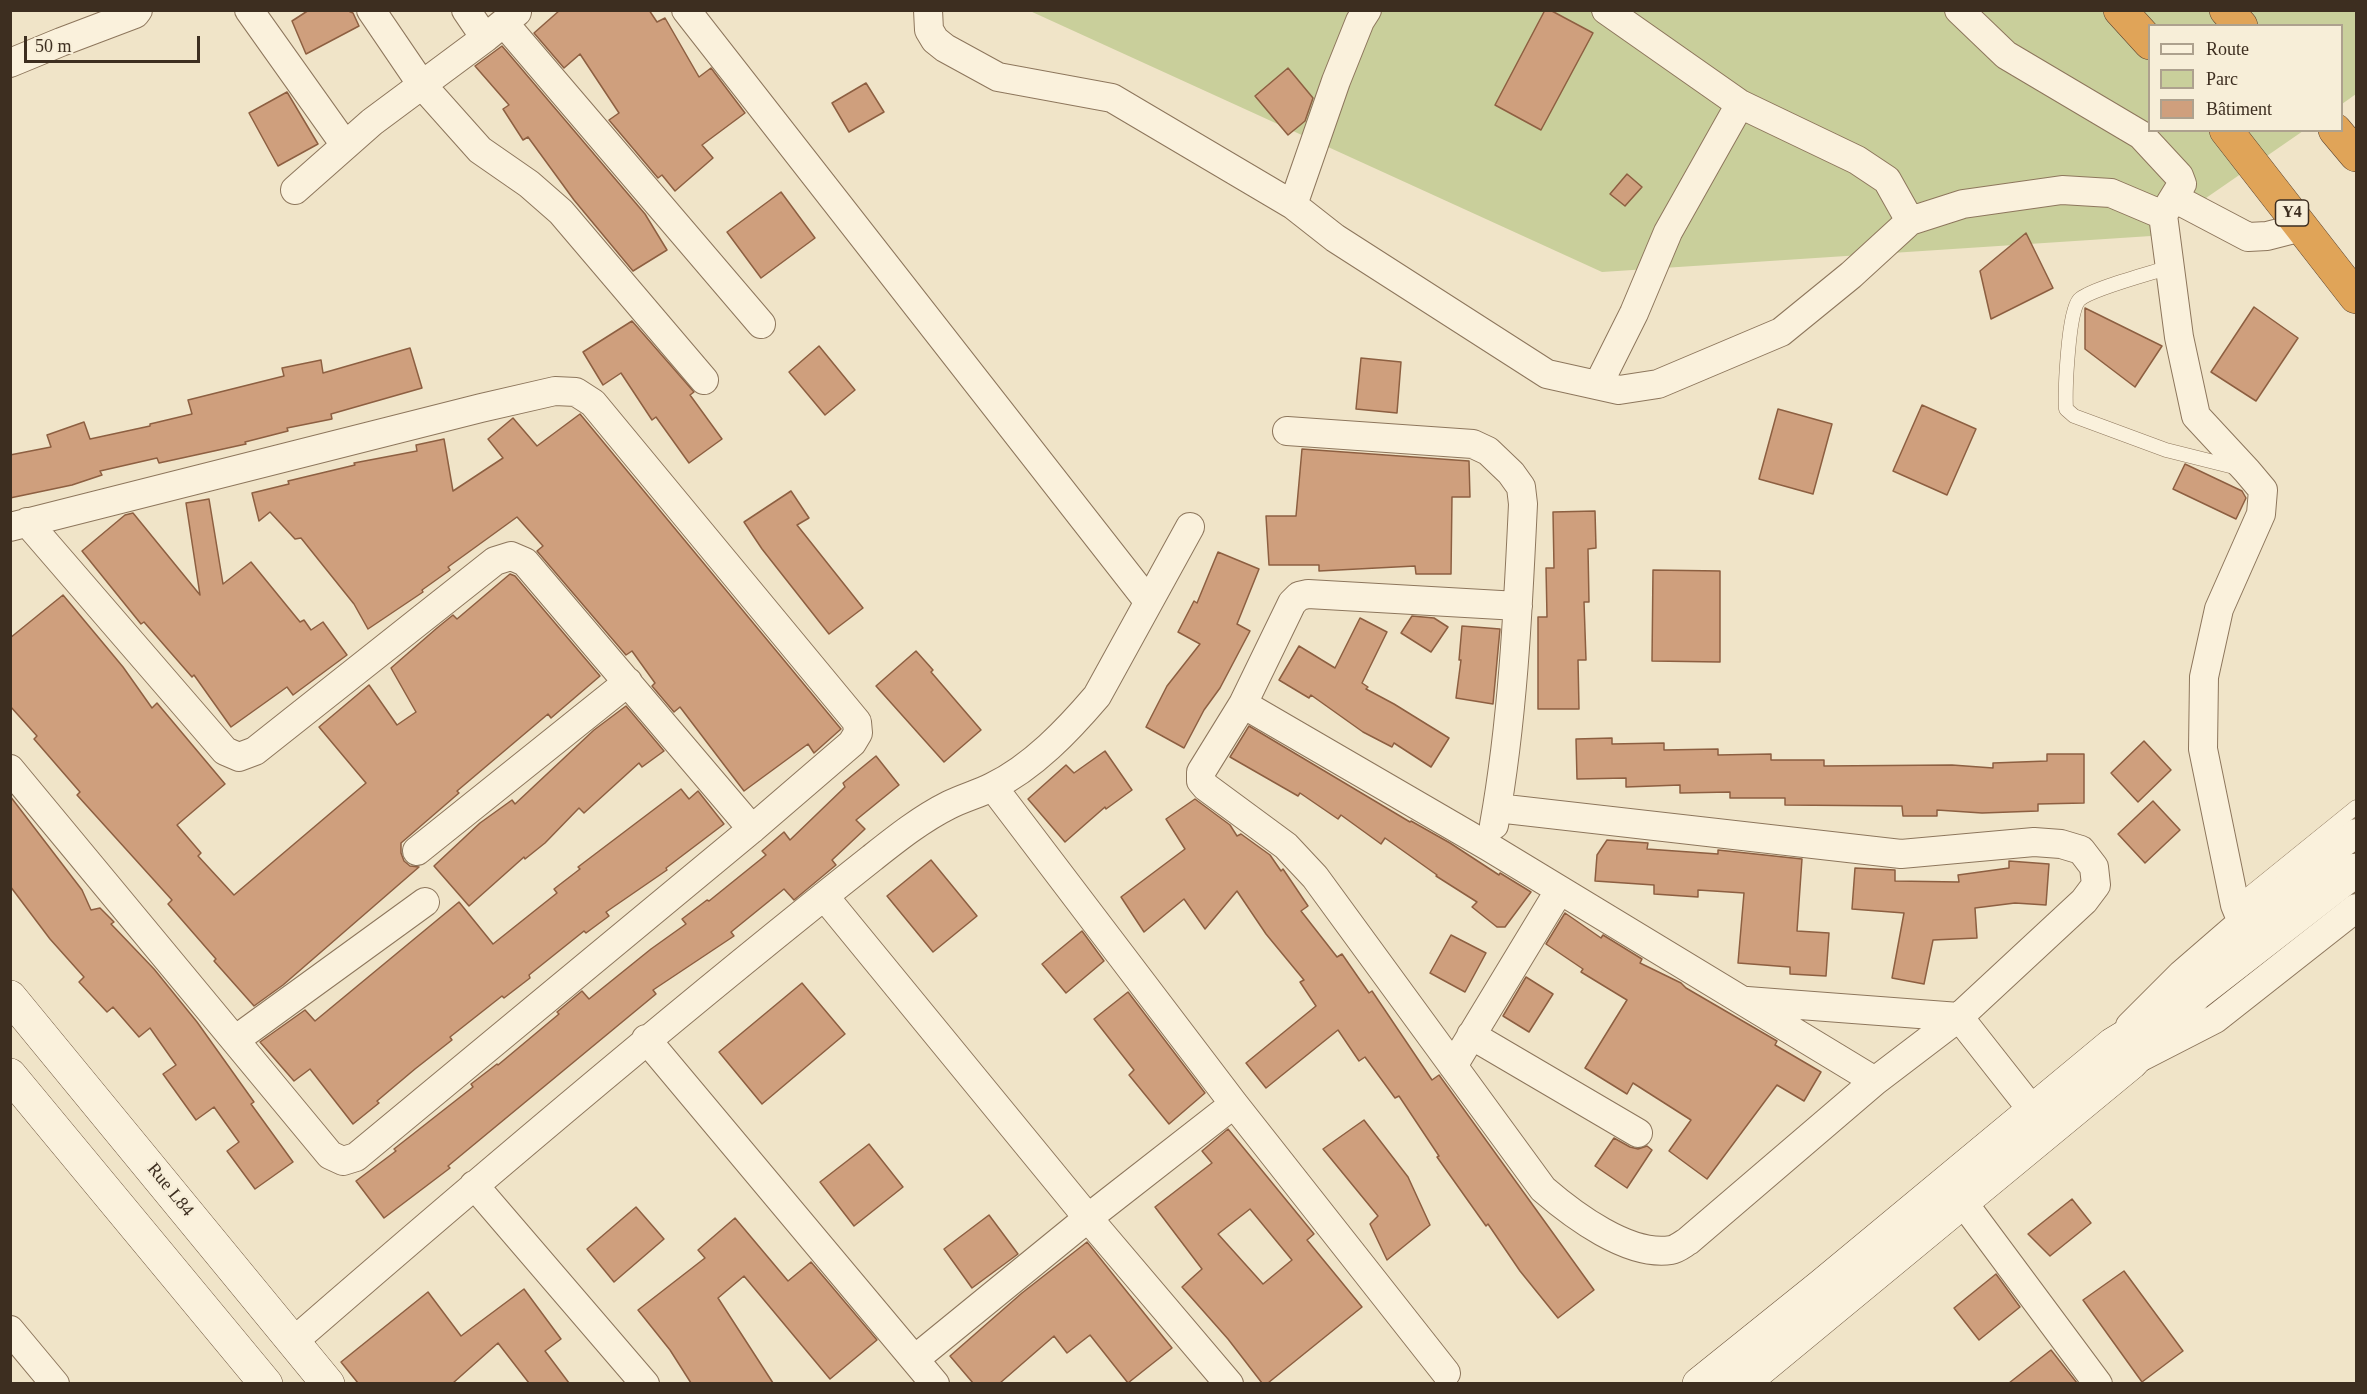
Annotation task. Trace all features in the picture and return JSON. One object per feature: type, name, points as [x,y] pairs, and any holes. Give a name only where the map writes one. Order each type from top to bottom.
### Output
[{"type":"highway","points":[[2120,10],[2148,41]]},
{"type":"highway","points":[[2226,10],[2239,24]]},
{"type":"highway","name":"Y4","points":[[2228,132],[2356,297]]},
{"type":"highway","points":[[2337,132],[2356,155]]},
{"type":"street","points":[[10,63],[135,14],[138,10]]},
{"type":"street","points":[[249,10],[345,145]]},
{"type":"street","points":[[371,10],[422,85],[480,150],[529,184],[561,212],[704,380]]},
{"type":"street","points":[[466,10],[503,24],[761,324]]},
{"type":"street","points":[[686,10],[1148,601]]},
{"type":"street","points":[[928,10],[928,30],[945,48],[998,76],[1112,98],[1293,205],[1335,238],[1547,374],[1619,390],[1658,384],[1781,332],[1851,275],[1910,221],[1963,204],[2062,190],[2111,193],[2168,206],[2248,237],[2267,236],[2302,227]]},
{"type":"street","points":[[1293,205],[1336,81],[1360,21],[1367,10]]},
{"type":"street","points":[[1606,10],[1740,104],[1857,160],[1887,180],[1910,221]]},
{"type":"street","points":[[1959,10],[2006,55],[2141,135],[2179,176],[2182,184],[2168,206],[2170,267],[2180,337],[2196,416],[2263,490],[2261,514],[2219,609],[2204,677],[2203,749],[2239,914]]},
{"type":"street","points":[[295,190],[372,122],[503,24]]},
{"type":"street","points":[[1598,385],[1634,313],[1668,232],[1740,104]]},
{"type":"street","points":[[10,769],[330,1155],[343,1161],[356,1156],[752,829],[852,743],[858,733],[857,722],[593,403],[576,392],[555,390],[19,525],[225,751],[239,757],[255,751],[495,561],[511,556],[525,562],[752,829]]},
{"type":"street","points":[[1287,430],[1458,441],[1473,444],[1488,451],[1521,487],[1523,504],[1518,606],[1497,808],[1489,847]]},
{"type":"street","points":[[294,1341],[646,1039],[824,896],[918,824],[949,805],[993,787],[1034,760],[1091,703],[1190,527]]},
{"type":"street","points":[[1497,808],[1901,854],[2034,842],[2061,844],[2082,850],[2094,867],[2096,885],[2084,901],[1959,1017],[1875,1081],[1688,1241],[1674,1250],[1655,1250],[1627,1243],[1592,1226],[1565,1208],[1543,1189],[1315,877],[1286,846],[1206,787],[1202,781],[1201,772],[1243,704],[1292,603],[1299,596],[1308,594],[1518,606]]},
{"type":"street","points":[[417,851],[628,682]]},
{"type":"street","points":[[1243,704],[1489,847],[1875,1081]]},
{"type":"street","points":[[993,787],[1234,1104],[1446,1373]]},
{"type":"street","points":[[2122,1053],[2182,974],[2239,914],[2356,833]]},
{"type":"street","points":[[1742,1383],[1962,1201],[2122,1053],[2259,943],[2356,870]]},
{"type":"street","points":[[1453,1066],[1559,891]]},
{"type":"street","points":[[824,896],[1088,1218],[1229,1383]]},
{"type":"street","points":[[235,1040],[424,902]]},
{"type":"street","points":[[1699,1383],[2033,1111],[2122,1053],[2215,1019],[2356,908]]},
{"type":"street","name":"Rue L84","points":[[10,997],[328,1383]]},
{"type":"street","points":[[1742,1001],[1959,1017],[2033,1111]]},
{"type":"street","points":[[1471,1035],[1638,1133]]},
{"type":"street","points":[[646,1039],[935,1383]]},
{"type":"street","points":[[10,1075],[266,1383]]},
{"type":"street","points":[[915,1359],[1088,1218],[1234,1104]]},
{"type":"street","points":[[474,1185],[645,1383]]},
{"type":"street","points":[[1962,1201],[2098,1383]]},
{"type":"street","points":[[209,1316],[247,1284]]},
{"type":"street","points":[[10,1330],[55,1383]]},
{"type":"lane","points":[[2170,267],[2104,288],[2079,300],[2072,315],[2065,394],[2066,409],[2073,416],[2166,450],[2247,471]]},
{"type":"lane","points":[[2239,914],[2356,807]]},
{"type":"green space","points":[[1030,11],[2356,11],[2356,94],[2343,103],[2343,24],[2148,24],[2148,132],[2302,132],[2151,236],[1602,272]]},
{"type":"building","points":[[309,10],[346,10],[353,13],[359,26],[306,54],[292,21]]},
{"type":"building","points":[[560,10],[649,10],[657,22],[665,18],[699,77],[711,68],[745,113],[702,145],[713,158],[675,191],[662,175],[658,178],[609,120],[619,113],[580,54],[564,68],[534,33]]},
{"type":"building","points":[[1545,10],[1550,10],[1593,33],[1541,130],[1495,105]]},
{"type":"building","points":[[502,46],[645,214],[667,250],[633,271],[574,200],[528,137],[523,140],[503,109],[509,105],[475,66]]},
{"type":"building","points":[[1288,68],[1313,98],[1305,121],[1288,135],[1255,96]]},
{"type":"building","points":[[866,83],[884,112],[849,132],[832,103]]},
{"type":"building","points":[[287,92],[318,144],[278,166],[249,113]]},
{"type":"building","points":[[1627,174],[1642,187],[1625,206],[1610,194]]},
{"type":"building","points":[[781,192],[815,238],[761,278],[727,232]]},
{"type":"building","points":[[2026,233],[2053,288],[1991,319],[1980,271]]},
{"type":"building","points":[[2254,307],[2298,338],[2256,401],[2211,372]]},
{"type":"building","points":[[2085,308],[2162,346],[2135,387],[2085,349]]},
{"type":"building","points":[[632,321],[694,392],[690,395],[722,439],[689,463],[656,417],[652,420],[621,373],[603,385],[583,352]]},
{"type":"building","points":[[819,346],[855,390],[825,415],[789,372]]},
{"type":"building","points":[[410,348],[422,388],[331,414],[332,419],[287,428],[288,431],[245,442],[246,444],[159,463],[157,458],[100,471],[102,475],[72,485],[10,498],[10,455],[51,447],[47,435],[84,422],[90,439],[150,426],[150,424],[192,414],[188,400],[284,376],[282,368],[321,360],[323,373]]},
{"type":"building","points":[[1361,358],[1401,362],[1397,413],[1356,409]]},
{"type":"building","points":[[1922,405],[1976,429],[1947,495],[1893,471]]},
{"type":"building","points":[[1778,409],[1832,424],[1813,494],[1759,479]]},
{"type":"building","points":[[580,414],[841,729],[814,753],[808,744],[744,791],[680,707],[674,712],[652,686],[655,683],[632,651],[626,655],[537,551],[543,546],[517,517],[448,567],[450,570],[422,590],[423,592],[368,629],[354,604],[301,538],[295,539],[270,512],[259,521],[252,493],[289,484],[288,481],[355,465],[354,463],[417,451],[416,445],[444,439],[453,491],[503,458],[488,439],[513,418],[537,446]]},
{"type":"building","points":[[1302,449],[1469,461],[1470,497],[1452,497],[1451,574],[1416,574],[1415,566],[1319,571],[1319,565],[1269,565],[1266,516],[1296,516]]},
{"type":"building","points":[[2185,464],[2242,491],[2246,498],[2236,519],[2173,489]]},
{"type":"building","points":[[791,491],[809,518],[797,525],[863,608],[829,634],[762,549],[744,522]]},
{"type":"building","points":[[209,499],[223,584],[251,562],[300,622],[304,620],[311,630],[323,622],[347,655],[293,695],[287,687],[231,727],[194,675],[192,677],[144,622],[141,624],[82,551],[125,515],[133,513],[200,595],[186,503]]},
{"type":"building","points":[[1595,511],[1596,548],[1588,549],[1589,602],[1584,602],[1586,660],[1578,660],[1579,709],[1538,709],[1538,617],[1547,617],[1546,568],[1554,568],[1553,512]]},
{"type":"building","points":[[1218,552],[1259,569],[1237,624],[1250,631],[1220,688],[1204,710],[1184,748],[1146,727],[1167,686],[1200,644],[1178,632],[1194,601],[1197,603]]},
{"type":"building","points":[[1653,570],[1720,571],[1720,662],[1652,661]]},
{"type":"building","points":[[510,574],[515,576],[600,676],[551,718],[548,714],[457,791],[459,793],[401,843],[404,861],[410,866],[419,867],[283,985],[254,1006],[168,904],[172,900],[77,795],[80,792],[34,739],[37,736],[10,706],[10,638],[63,595],[123,667],[152,708],[157,703],[225,784],[177,825],[201,853],[198,856],[234,895],[366,783],[319,727],[369,685],[397,725],[416,712],[391,668],[453,615],[457,619]]},
{"type":"building","points":[[1412,616],[1434,618],[1448,627],[1431,652],[1401,633]]},
{"type":"building","points":[[1360,618],[1387,632],[1362,683],[1368,687],[1366,689],[1449,738],[1431,767],[1394,743],[1392,747],[1363,732],[1311,695],[1309,698],[1279,680],[1299,646],[1335,668]]},
{"type":"building","points":[[1462,626],[1500,629],[1493,704],[1456,698],[1461,660],[1459,660]]},
{"type":"building","points":[[916,651],[981,730],[944,762],[876,686]]},
{"type":"building","points":[[626,706],[664,751],[642,767],[639,763],[584,813],[579,808],[545,843],[525,859],[524,857],[469,906],[434,866],[480,823],[512,800],[515,804],[594,730]]},
{"type":"building","points":[[1249,726],[1531,892],[1505,927],[1497,927],[1472,907],[1477,902],[1436,876],[1385,838],[1381,844],[1341,815],[1338,819],[1300,793],[1298,796],[1230,757]]},
{"type":"building","points":[[1612,738],[1612,744],[1664,743],[1664,750],[1718,749],[1718,755],[1771,754],[1771,760],[1824,760],[1824,766],[1952,765],[1993,768],[1993,763],[2047,761],[2047,754],[2084,754],[2084,803],[2038,804],[2038,811],[1982,813],[1937,810],[1937,816],[1903,816],[1902,806],[1785,805],[1785,798],[1730,798],[1730,792],[1680,793],[1680,785],[1626,787],[1626,778],[1577,779],[1576,739]]},
{"type":"building","points":[[2144,741],[2171,770],[2138,802],[2111,773]]},
{"type":"building","points":[[1105,751],[1132,790],[1106,809],[1105,807],[1065,842],[1028,799],[1066,765],[1074,773]]},
{"type":"building","points":[[876,756],[899,785],[856,820],[865,829],[832,860],[836,865],[794,900],[784,889],[731,932],[734,936],[653,990],[656,994],[448,1166],[450,1168],[384,1218],[356,1181],[473,1087],[471,1084],[498,1065],[559,1014],[557,1012],[582,991],[589,999],[686,924],[682,919],[707,900],[709,901],[766,855],[762,851],[784,832],[790,840],[845,787],[843,783]]},
{"type":"building","points":[[681,789],[689,799],[698,791],[724,824],[666,868],[667,870],[606,912],[609,916],[586,933],[584,931],[529,975],[530,978],[504,998],[502,996],[450,1037],[452,1040],[377,1101],[379,1103],[353,1124],[310,1069],[294,1081],[260,1042],[305,1010],[315,1021],[459,902],[493,944],[557,893],[554,889],[580,869],[578,867]]},
{"type":"building","points":[[10,796],[82,890],[91,910],[100,908],[114,922],[111,924],[154,969],[197,1022],[254,1102],[251,1104],[293,1162],[255,1189],[227,1151],[239,1142],[214,1107],[196,1120],[163,1074],[176,1065],[150,1028],[139,1037],[113,1007],[107,1012],[79,982],[84,977],[50,939],[10,886]]},
{"type":"building","points":[[1195,799],[1230,825],[1237,836],[1241,834],[1270,855],[1281,871],[1283,869],[1308,906],[1301,911],[1337,957],[1342,954],[1369,993],[1372,991],[1432,1080],[1439,1075],[1594,1290],[1558,1318],[1520,1271],[1488,1224],[1486,1226],[1437,1157],[1439,1156],[1399,1096],[1395,1098],[1365,1057],[1359,1061],[1338,1030],[1266,1088],[1246,1063],[1316,1006],[1300,982],[1304,980],[1266,934],[1237,891],[1205,929],[1184,899],[1144,932],[1121,897],[1185,849],[1166,819]]},
{"type":"building","points":[[2153,801],[2180,830],[2145,863],[2118,834]]},
{"type":"building","points":[[1607,840],[1648,843],[1647,849],[1718,854],[1718,850],[1802,859],[1797,931],[1829,933],[1826,976],[1790,974],[1790,967],[1738,963],[1744,893],[1698,890],[1698,897],[1654,894],[1654,885],[1595,881],[1597,855]]},
{"type":"building","points":[[931,860],[977,916],[933,952],[887,896]]},
{"type":"building","points":[[2009,861],[2049,864],[2046,905],[2015,903],[1975,908],[1977,938],[1933,940],[1924,984],[1892,978],[1904,913],[1852,909],[1855,868],[1895,870],[1895,881],[1959,882],[1958,875],[2009,868]]},
{"type":"building","points":[[1565,913],[1601,938],[1603,935],[1642,959],[1640,963],[1681,983],[1777,1041],[1775,1045],[1821,1072],[1804,1101],[1777,1085],[1707,1179],[1669,1151],[1691,1120],[1633,1083],[1627,1094],[1585,1068],[1627,1000],[1581,972],[1583,969],[1546,944]]},
{"type":"building","points":[[1082,931],[1104,961],[1066,993],[1042,964]]},
{"type":"building","points":[[1451,935],[1486,953],[1465,992],[1430,973]]},
{"type":"building","points":[[1526,977],[1553,994],[1529,1032],[1503,1016]]},
{"type":"building","points":[[802,983],[845,1034],[762,1104],[719,1052]]},
{"type":"building","points":[[1128,992],[1205,1093],[1169,1124],[1129,1075],[1134,1070],[1094,1019]]},
{"type":"building","points":[[1364,1120],[1408,1177],[1430,1225],[1387,1260],[1370,1224],[1378,1216],[1323,1149]]},
{"type":"building","points":[[1228,1129],[1314,1234],[1307,1240],[1362,1307],[1268,1383],[1262,1383],[1228,1339],[1182,1287],[1202,1269],[1155,1207],[1212,1163],[1202,1151]],"holes":[[[1250,1209],[1292,1260],[1263,1284],[1218,1234]]]},
{"type":"building","points":[[1614,1138],[1630,1147],[1638,1149],[1647,1146],[1652,1150],[1627,1188],[1595,1166]]},
{"type":"building","points":[[869,1144],[903,1187],[854,1226],[820,1182]]},
{"type":"building","points":[[2072,1199],[2091,1223],[2050,1256],[2028,1234]]},
{"type":"building","points":[[636,1207],[664,1239],[614,1282],[587,1249]]},
{"type":"building","points":[[989,1215],[1018,1254],[972,1288],[944,1249]]},
{"type":"building","points":[[735,1218],[788,1281],[811,1262],[877,1340],[830,1379],[744,1276],[718,1298],[773,1383],[691,1383],[670,1350],[638,1310],[705,1258],[698,1250]]},
{"type":"building","points":[[1087,1242],[1172,1348],[1128,1383],[1090,1335],[1067,1353],[1054,1336],[1000,1383],[973,1383],[950,1356],[1022,1293]]},
{"type":"building","points":[[2124,1271],[2183,1351],[2142,1382],[2083,1300]]},
{"type":"building","points":[[1996,1274],[2020,1307],[1979,1340],[1954,1308]]},
{"type":"building","points":[[524,1289],[561,1339],[545,1351],[569,1383],[529,1383],[498,1343],[453,1383],[358,1383],[341,1362],[428,1292],[461,1336]]},
{"type":"building","points":[[2051,1350],[2077,1383],[2009,1383]]}]
